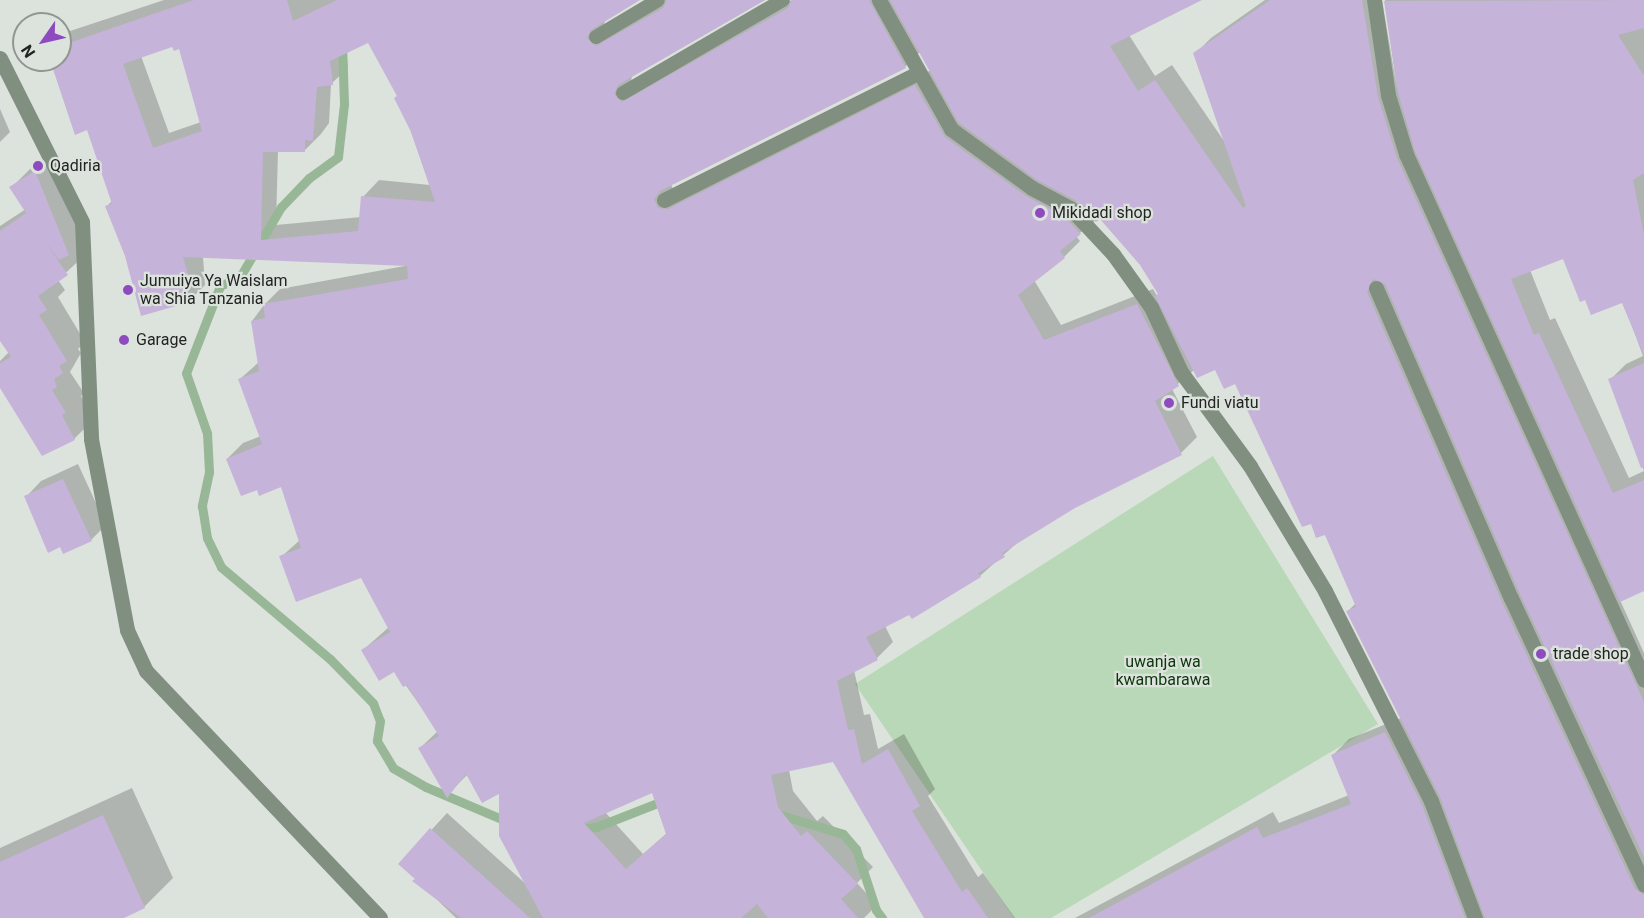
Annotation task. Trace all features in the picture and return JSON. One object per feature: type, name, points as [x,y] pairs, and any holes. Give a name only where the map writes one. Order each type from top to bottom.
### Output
[{"type":"street","points":[[879,0],[951,129],[1032,188],[1070,208],[1113,254],[1151,307],[1181,372],[1250,466],[1324,591],[1431,801],[1475,918]]},
{"type":"street","points":[[1374,0],[1388,95],[1406,154],[1644,680]]},
{"type":"street","points":[[0,58],[82,222],[91,440],[127,630],[146,671],[380,918]]},
{"type":"street","points":[[664,200],[918,73]]},
{"type":"street","points":[[1377,288],[1511,598],[1644,885]]},
{"type":"lane","points":[[596,37],[657,0]]},
{"type":"lane","points":[[623,93],[783,0]]},
{"type":"green space","name":"uwanja wa kwambarawa","points":[[1213,456],[1378,724],[1051,918],[1014,918],[855,684]]},
{"type":"building","points":[[194,0],[287,0],[293,21],[337,0],[640,0],[591,30],[587,38],[596,46],[663,8],[667,0],[765,0],[618,85],[614,94],[622,102],[788,8],[792,0],[869,0],[906,68],[660,191],[654,199],[658,208],[668,209],[915,85],[945,137],[1026,196],[1064,216],[1081,234],[1060,251],[1065,258],[1018,295],[1044,340],[1137,304],[1179,386],[1155,401],[1182,455],[1075,508],[1002,553],[1005,557],[978,573],[981,577],[912,619],[909,615],[866,637],[878,660],[837,681],[848,730],[854,729],[862,764],[888,749],[920,806],[912,811],[962,892],[967,888],[988,918],[924,918],[833,762],[771,775],[778,807],[801,836],[807,831],[858,884],[841,899],[858,918],[768,918],[757,904],[741,918],[543,918],[499,836],[499,794],[482,803],[466,774],[447,798],[418,748],[439,736],[407,685],[403,687],[394,672],[379,681],[361,650],[390,632],[361,578],[296,602],[279,556],[301,548],[281,487],[259,496],[257,490],[241,496],[226,459],[262,444],[238,379],[259,371],[251,321],[265,318],[263,304],[408,279],[407,266],[183,257],[192,287],[186,289],[190,302],[141,316],[125,256],[105,206],[112,204],[87,130],[75,135],[54,72],[72,72],[72,42]],"holes":[[[368,43],[397,96],[394,98],[411,132],[435,202],[361,196],[358,231],[261,240],[263,152],[305,152],[305,140],[313,141],[317,87],[333,85],[330,61]],[[172,47],[174,51],[179,49],[202,131],[153,148],[123,64]],[[652,793],[666,834],[626,869],[584,823]]]},
{"type":"building","points":[[890,0],[1202,0],[1110,46],[1138,91],[1155,80],[1243,208],[1246,206],[1193,53],[1270,0],[1362,0],[1378,97],[1397,158],[1644,702],[1644,857],[1520,594],[1385,284],[1373,279],[1367,292],[1502,602],[1635,889],[1644,895],[1644,918],[1485,918],[1440,797],[1346,611],[1356,607],[1325,535],[1316,538],[1311,524],[1302,527],[1235,384],[1224,389],[1215,370],[1197,378],[1155,296],[1158,294],[1140,265],[1100,219],[1096,222],[1075,200],[1037,180],[958,122]]},
{"type":"building","points":[[1644,0],[1644,28],[1618,35],[1644,76],[1644,173],[1633,180],[1644,235],[1644,356],[1622,303],[1591,315],[1585,300],[1580,302],[1563,259],[1511,279],[1534,335],[1539,333],[1613,493],[1644,480],[1644,591],[1620,602],[1415,151],[1398,93],[1384,1]]},
{"type":"building","points":[[35,171],[69,255],[59,260],[46,243],[68,275],[38,296],[47,310],[39,315],[67,361],[59,366],[63,373],[54,379],[57,387],[52,390],[66,413],[62,415],[75,440],[42,456],[0,388],[0,363],[11,357],[0,341],[0,231],[26,213],[9,187]]},
{"type":"building","points":[[1644,363],[1644,467],[1641,468],[1608,379]]},
{"type":"building","points":[[63,479],[92,541],[63,554],[60,547],[48,553],[24,496]]},
{"type":"building","points":[[1385,732],[1422,805],[1465,918],[1089,918],[1257,827],[1263,838],[1351,804],[1331,755]]},
{"type":"building","points":[[103,815],[145,908],[124,918],[0,918],[0,862]]},
{"type":"building","points":[[430,828],[530,918],[461,918],[412,881],[415,879],[398,864]]},
{"type":"waterway","points":[[342,43],[344,104],[338,157],[309,178],[281,207],[240,277],[220,286],[186,373],[207,433],[209,472],[202,506],[207,538],[221,567],[330,659],[373,703],[380,721],[377,741],[393,768],[426,787],[509,822]]},
{"type":"waterway","points":[[579,829],[596,827],[665,800]]},
{"type":"waterway","points":[[774,813],[843,834],[856,849],[876,910],[882,918]]},
{"type":"place","name":"Qadiria","points":[[38,166]]},
{"type":"place","name":"Mikidadi shop","points":[[1040,213]]},
{"type":"place","name":"Jumuiya Ya Waislam wa Shia Tanzania","points":[[128,290]]},
{"type":"place","name":"Garage","points":[[124,340]]},
{"type":"place","name":"Fundi viatu","points":[[1169,403]]},
{"type":"place","name":"trade shop","points":[[1541,654]]}]
